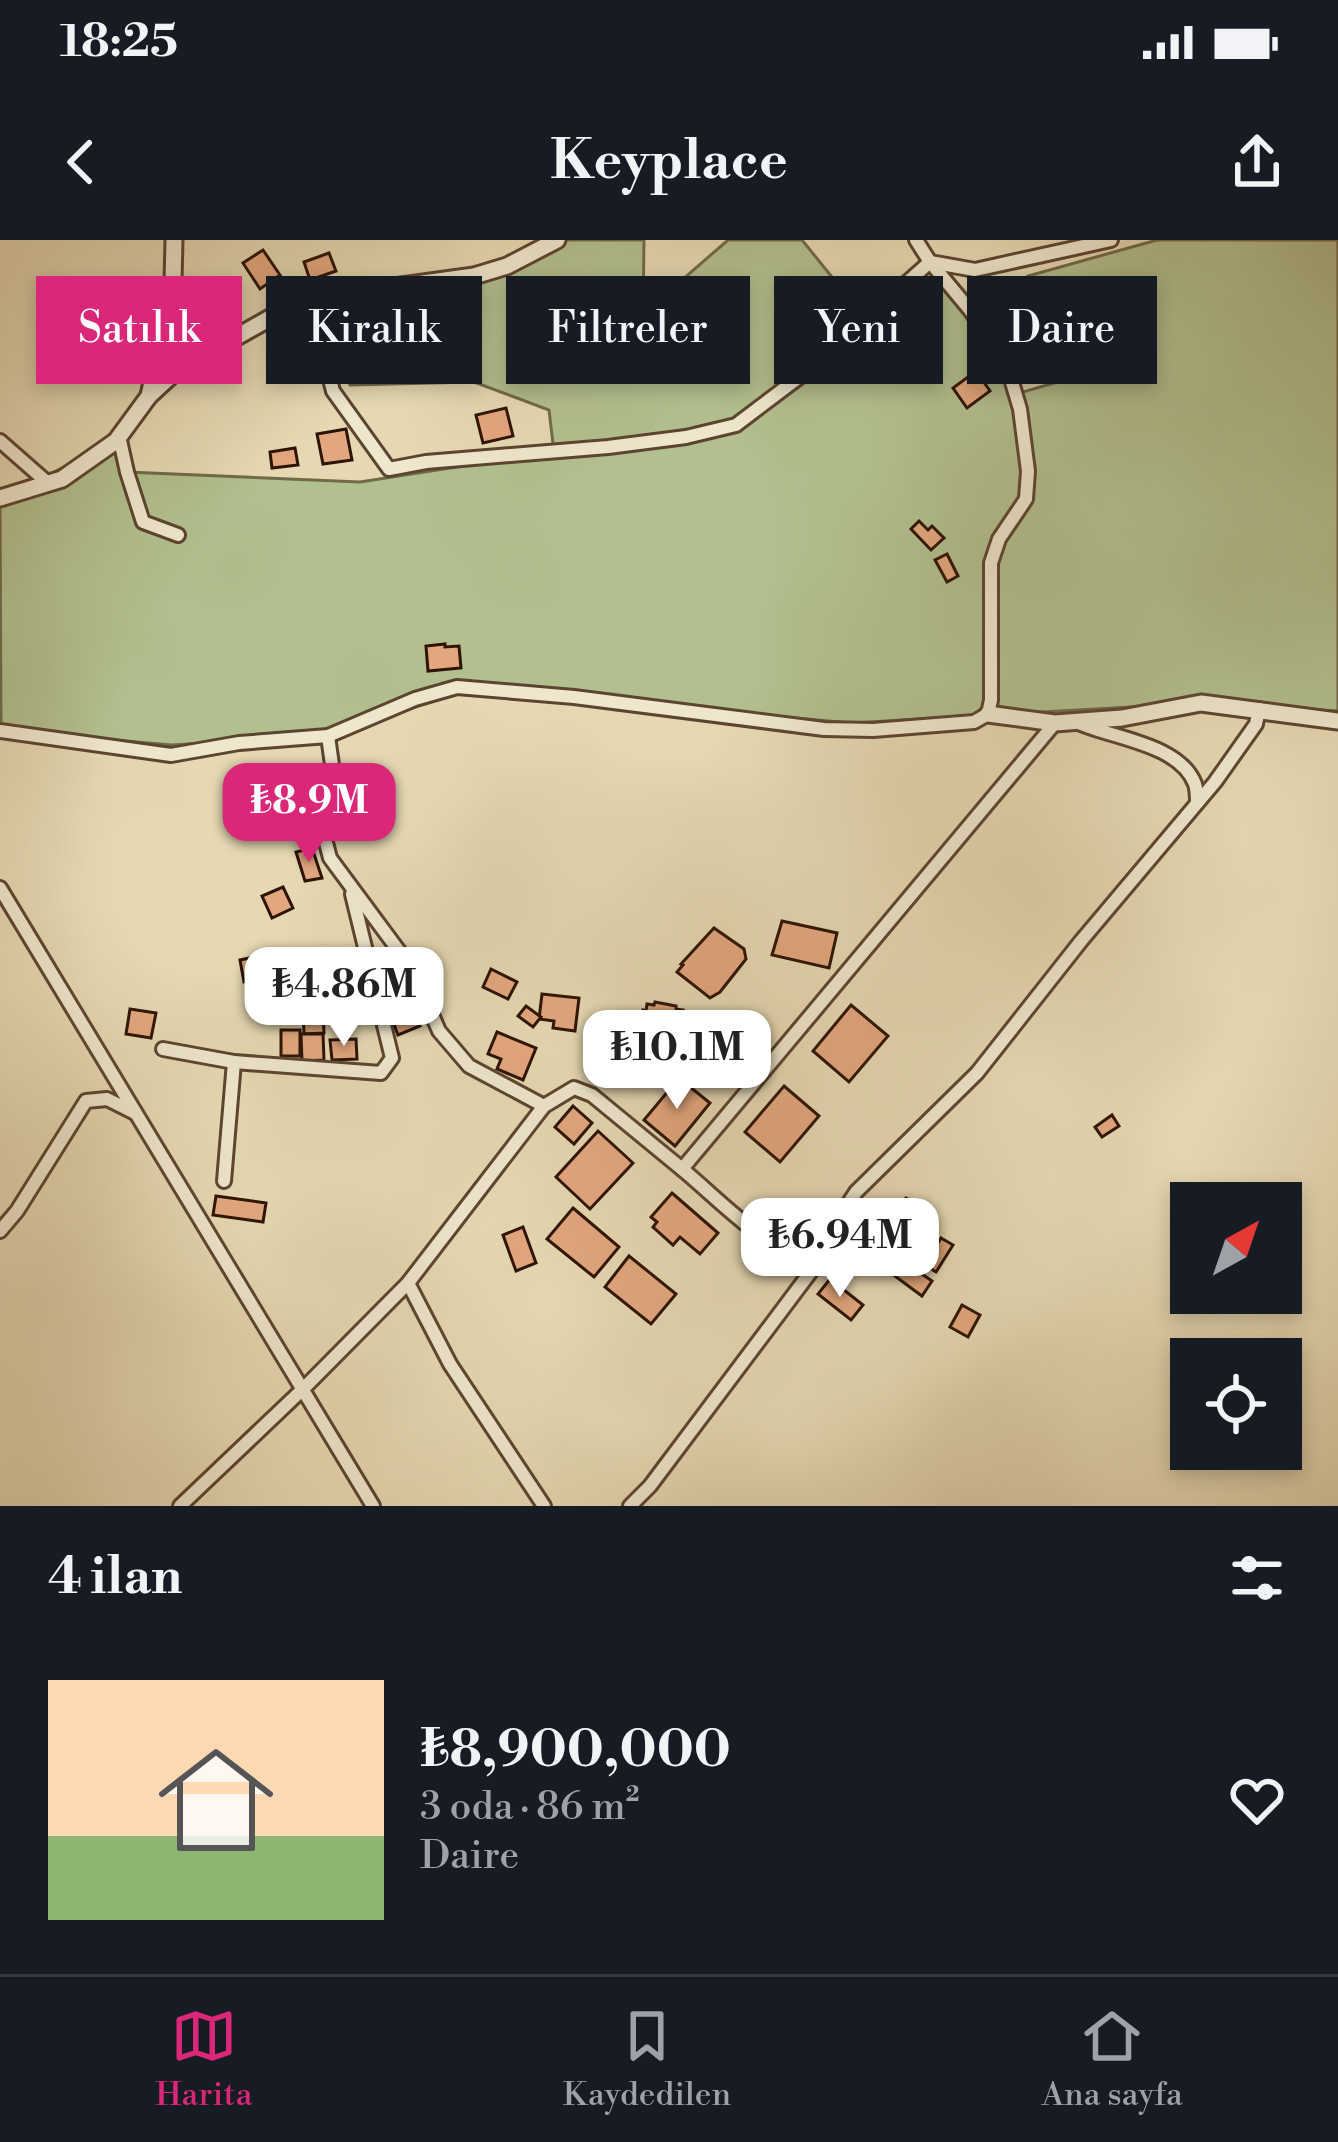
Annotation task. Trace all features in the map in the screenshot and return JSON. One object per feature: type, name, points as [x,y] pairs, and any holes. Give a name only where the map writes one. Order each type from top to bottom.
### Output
[{"type":"street","points":[[149,396],[173,280],[174,240]]},
{"type":"street","points":[[474,276],[507,266],[557,240]]},
{"type":"street","points":[[916,240],[1006,362],[1020,409],[1028,471],[1026,499],[999,538],[991,562],[988,714]]},
{"type":"street","points":[[930,262],[975,270],[1111,240]]},
{"type":"street","points":[[331,384],[389,469],[426,461],[686,437],[736,424],[810,369],[930,262]]},
{"type":"street","points":[[0,498],[62,479],[119,436],[149,396],[175,372],[266,320]]},
{"type":"street","points":[[119,436],[143,522],[178,535]]},
{"type":"street","points":[[0,441],[49,484]]},
{"type":"street","points":[[0,731],[171,755],[239,743],[328,736],[415,699],[457,687],[574,697],[824,730],[974,722],[988,714],[1075,722],[1201,703],[1338,721]]},
{"type":"street","points":[[630,1506],[650,1486],[818,1262],[828,1234],[856,1192],[977,1073],[1197,803],[1256,724],[1259,709]]},
{"type":"street","points":[[1075,722],[1138,741],[1177,761],[1195,782],[1197,803]]},
{"type":"street","points":[[682,1168],[1055,723]]},
{"type":"street","points":[[328,736],[333,772],[320,820],[330,858],[413,970],[439,1031],[469,1066],[544,1106]]},
{"type":"street","points":[[163,1049],[234,1062],[381,1072],[392,1058],[351,887]]},
{"type":"street","points":[[0,888],[374,1506]]},
{"type":"street","points":[[224,1181],[234,1062]]},
{"type":"street","points":[[180,1506],[408,1283],[544,1106],[574,1088],[592,1095],[754,1229],[797,1258],[818,1262]]},
{"type":"street","points":[[0,1231],[86,1101],[107,1099],[140,1115]]},
{"type":"street","points":[[408,1283],[451,1364],[544,1506]]},
{"type":"green space","points":[[540,240],[644,240],[644,276],[506,276],[506,384],[750,384],[750,276],[687,276],[728,240],[802,240],[831,276],[774,276],[774,384],[943,384],[943,285],[947,283],[967,315],[967,384],[1010,384],[1016,394],[1051,384],[1157,384],[1157,276],[1028,276],[1157,240],[1338,240],[1338,711],[1201,703],[851,723],[470,689],[328,736],[171,745],[1,730],[0,499],[116,441],[127,472],[360,482],[554,452],[549,410],[479,384],[482,276],[452,276],[507,266]]},
{"type":"building","points":[[263,250],[280,275],[266,276],[266,285],[260,289],[243,263]]},
{"type":"building","points":[[329,253],[336,271],[309,276],[304,262]]},
{"type":"building","points":[[967,378],[967,384],[985,384],[990,391],[967,408],[953,388]]},
{"type":"building","points":[[506,408],[513,436],[483,443],[476,415]]},
{"type":"building","points":[[346,429],[352,460],[323,464],[317,434]]},
{"type":"building","points":[[295,448],[298,465],[272,468],[270,452]]},
{"type":"building","points":[[919,521],[944,538],[931,550],[911,529]]},
{"type":"building","points":[[947,554],[958,576],[947,582],[935,560]]},
{"type":"building","points":[[426,646],[459,646],[461,668],[428,671]]},
{"type":"building","points":[[312,848],[322,878],[305,881],[296,852]]},
{"type":"building","points":[[283,887],[293,908],[272,918],[262,896]]},
{"type":"building","points":[[782,921],[837,933],[829,968],[772,955]]},
{"type":"building","points":[[714,928],[744,949],[746,959],[710,998],[677,972]]},
{"type":"building","points":[[299,952],[306,972],[292,977],[285,957]]},
{"type":"building","points":[[254,957],[258,979],[244,982],[240,960]]},
{"type":"building","points":[[491,969],[517,982],[508,999],[483,987]]},
{"type":"building","points":[[401,977],[420,1026],[398,1035],[379,985]]},
{"type":"building","points":[[542,994],[579,998],[575,1031],[553,1028],[554,1021],[539,1019]]},
{"type":"building","points":[[655,1002],[685,1013],[678,1053],[670,1062],[643,1060],[635,1049],[643,1010]]},
{"type":"building","points":[[851,1005],[888,1036],[849,1082],[813,1051]]},
{"type":"building","points":[[526,1006],[541,1017],[533,1027],[518,1016]]},
{"type":"building","points":[[303,1008],[323,1008],[324,1033],[304,1034]]},
{"type":"building","points":[[130,1009],[156,1013],[151,1038],[126,1034]]},
{"type":"building","points":[[281,1030],[300,1030],[300,1056],[281,1056]]},
{"type":"building","points":[[497,1032],[536,1048],[523,1080],[497,1069],[501,1059],[488,1054]]},
{"type":"building","points":[[301,1034],[323,1034],[324,1060],[302,1061]]},
{"type":"building","points":[[356,1039],[357,1059],[332,1060],[330,1040]]},
{"type":"building","points":[[679,1078],[710,1103],[675,1146],[644,1120]]},
{"type":"building","points":[[784,1086],[819,1116],[780,1162],[745,1132]]},
{"type":"building","points":[[573,1106],[592,1123],[574,1144],[555,1127]]},
{"type":"building","points":[[1112,1115],[1119,1126],[1102,1137],[1095,1127]]},
{"type":"building","points":[[598,1131],[633,1163],[590,1209],[556,1177]]},
{"type":"building","points":[[672,1193],[718,1233],[700,1254],[680,1237],[673,1245],[653,1227],[657,1222],[651,1217]]},
{"type":"building","points":[[216,1196],[266,1203],[263,1222],[213,1215]]},
{"type":"building","points":[[906,1198],[932,1212],[926,1223],[900,1208]]},
{"type":"building","points":[[873,1206],[907,1232],[893,1249],[860,1223]]},
{"type":"building","points":[[573,1208],[619,1247],[594,1277],[547,1239]]},
{"type":"building","points":[[523,1227],[536,1263],[516,1271],[503,1235]]},
{"type":"building","points":[[915,1232],[936,1246],[941,1238],[953,1245],[936,1272],[903,1251]]},
{"type":"building","points":[[629,1256],[676,1294],[651,1324],[605,1287]]},
{"type":"building","points":[[897,1257],[932,1281],[922,1296],[888,1271]]},
{"type":"building","points":[[830,1279],[863,1305],[851,1320],[818,1294]]},
{"type":"building","points":[[962,1305],[980,1315],[968,1337],[950,1327]]}]
